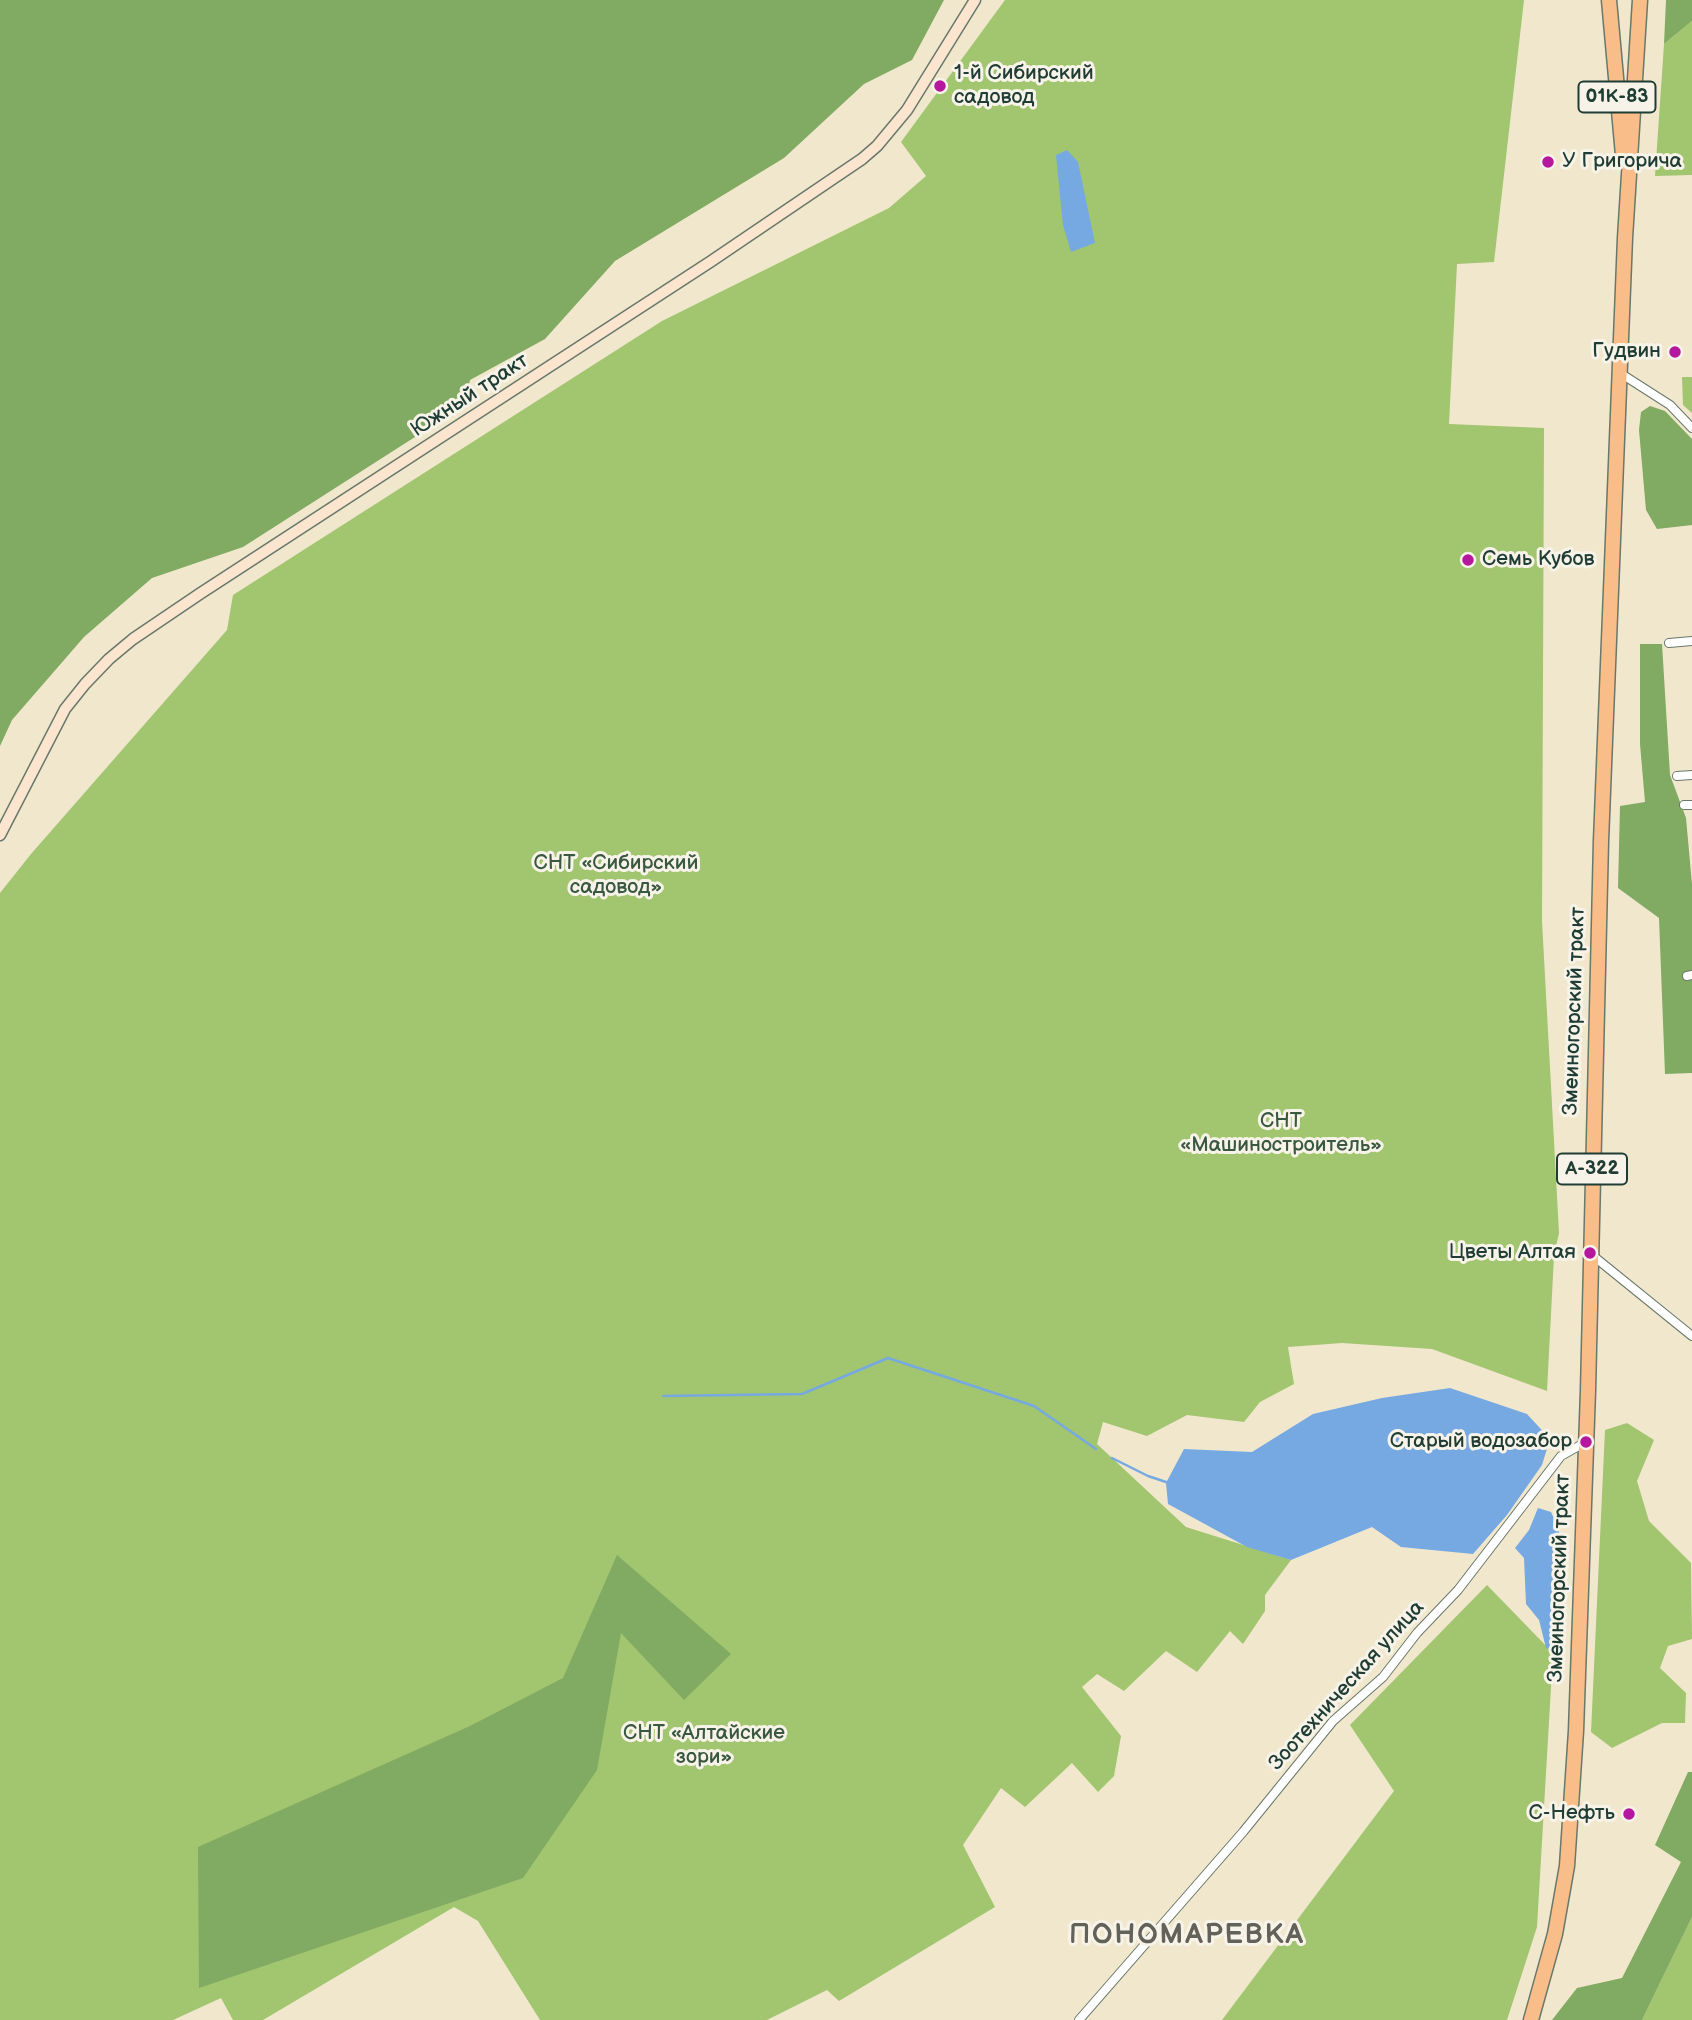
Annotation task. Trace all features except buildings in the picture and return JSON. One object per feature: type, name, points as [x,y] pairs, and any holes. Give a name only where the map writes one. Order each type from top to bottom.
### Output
[{"type":"highway","name":"01К-83","points":[[1609,0],[1627,194]]},
{"type":"highway","points":[[1618,0],[1620,129]]},
{"type":"highway","points":[[1631,0],[1633,89]]},
{"type":"highway","name":"Змеиногорский тракт","points":[[1531,2020],[1555,1934],[1567,1866],[1576,1731],[1601,841],[1627,194],[1640,0]]},
{"type":"main road","name":"Южный тракт","points":[[0,835],[65,709],[109,659],[133,639],[201,593],[598,335],[862,159],[877,146],[907,110],[975,0]]},
{"type":"street","points":[[1620,373],[1670,405],[1692,428]]},
{"type":"street","points":[[1670,643],[1692,640]]},
{"type":"street","points":[[1677,776],[1692,775]]},
{"type":"street","points":[[1590,1253],[1692,1336]]},
{"type":"street","name":"Зоотехническая улица","points":[[1079,2020],[1243,1832],[1333,1721],[1383,1677],[1417,1633],[1458,1590],[1561,1456],[1586,1442]]},
{"type":"green space","points":[[0,0],[944,0],[912,60],[864,84],[784,158],[615,261],[545,339],[470,380],[465,405],[243,547],[152,578],[84,637],[12,720],[0,746]]},
{"type":"green space","name":"СНТ «Сибирский садовод»","points":[[1005,0],[1524,0],[1494,262],[1457,264],[1449,424],[1544,428],[1542,921],[1559,1233],[1554,1256],[1547,1391],[1432,1349],[1342,1343],[1288,1347],[1294,1384],[1260,1402],[1244,1422],[1187,1415],[1147,1436],[1103,1422],[1097,1444],[1186,1527],[1291,1560],[1265,1595],[1265,1611],[1243,1644],[1230,1631],[1197,1672],[1166,1651],[1124,1691],[1097,1674],[1082,1687],[1121,1736],[1114,1776],[1098,1792],[1072,1763],[1025,1807],[1001,1788],[963,1845],[995,1907],[839,2001],[827,1990],[767,2020],[540,2020],[478,1921],[454,1907],[263,2020],[233,2020],[221,1998],[173,2020],[0,2020],[0,893],[227,630],[233,595],[662,321],[889,208],[926,176],[901,142]]},
{"type":"green space","points":[[1666,0],[1692,0],[1692,21],[1664,44]]},
{"type":"green space","points":[[1692,21],[1692,175],[1655,176],[1664,44]]},
{"type":"green space","points":[[1682,377],[1692,377],[1692,413],[1683,405]]},
{"type":"green space","points":[[1650,406],[1665,411],[1692,439],[1692,525],[1657,529],[1646,510],[1639,430],[1641,412]]},
{"type":"green space","points":[[1640,644],[1662,644],[1670,775],[1686,818],[1692,884],[1692,1073],[1665,1074],[1659,918],[1618,888],[1620,806],[1645,802],[1640,744]]},
{"type":"green space","points":[[1627,1423],[1654,1440],[1637,1481],[1649,1521],[1691,1563],[1692,1639],[1668,1646],[1660,1668],[1686,1693],[1685,1723],[1662,1723],[1612,1748],[1591,1732],[1605,1430]]},
{"type":"green space","points":[[617,1555],[731,1654],[684,1700],[621,1633],[597,1770],[523,1878],[199,1988],[198,1847],[470,1726],[563,1678]]},
{"type":"green space","points":[[1487,1585],[1553,1653],[1537,1927],[1507,2020],[1222,2020],[1394,1791],[1350,1725]]},
{"type":"green space","points":[[1688,1772],[1692,1772],[1692,1917],[1642,2020],[1552,2020],[1577,1988],[1622,1978],[1681,1862],[1655,1845]]},
{"type":"green space","points":[[1692,1917],[1692,2020],[1642,2020]]},
{"type":"water","points":[[1067,150],[1078,162],[1095,243],[1071,252],[1063,225],[1056,155]]},
{"type":"water","points":[[1450,1388],[1527,1414],[1550,1439],[1542,1465],[1507,1515],[1473,1554],[1401,1547],[1372,1527],[1291,1560],[1247,1547],[1168,1504],[1166,1483],[1184,1449],[1252,1452],[1313,1414],[1382,1398]]},
{"type":"water","points":[[1538,1508],[1551,1512],[1562,1543],[1559,1613],[1553,1650],[1546,1648],[1539,1620],[1526,1604],[1524,1558],[1515,1548],[1529,1530]]},
{"type":"waterway","points":[[663,1396],[802,1394],[888,1358],[1034,1406],[1096,1449]]},
{"type":"waterway","points":[[1112,1458],[1169,1483]]},
{"type":"place","name":"1-й Сибирский садовод","points":[[940,86]]},
{"type":"place","name":"У Григорича","points":[[1548,162]]},
{"type":"place","name":"Гудвин","points":[[1675,352]]},
{"type":"place","name":"Семь Кубов","points":[[1468,560]]},
{"type":"place","name":"Цветы Алтая","points":[[1590,1253]]},
{"type":"place","name":"Старый водозабор","points":[[1586,1442]]},
{"type":"place","name":"С-Нефть","points":[[1629,1814]]},
{"type":"district","name":"ПОНОМАРЕВКА","points":[[1187,1936]]},
{"type":"park label","name":"СНТ «Машиностроитель»","points":[[1281,1134]]},
{"type":"park label","name":"СНТ «Алтайские зори»","points":[[704,1746]]}]
